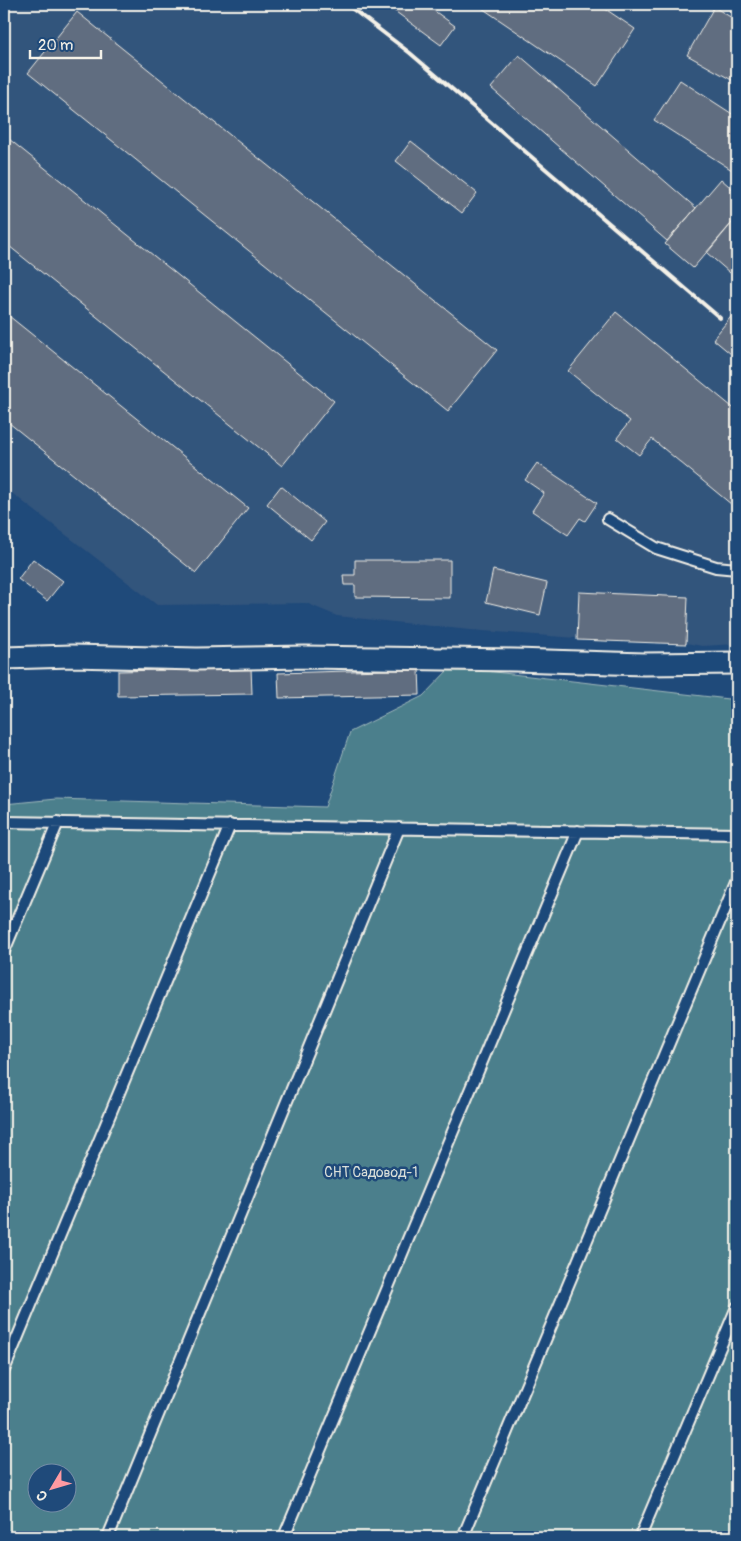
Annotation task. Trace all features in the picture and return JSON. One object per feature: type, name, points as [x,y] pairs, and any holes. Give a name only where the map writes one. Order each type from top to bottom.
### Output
[{"type":"street","points":[[4,658],[72,656],[197,659],[325,657],[644,664],[737,663]]},
{"type":"lane","points":[[608,520],[656,548],[716,566],[737,569]]},
{"type":"lane","points":[[4,822],[737,834]]},
{"type":"lane","points":[[4,951],[58,822]]},
{"type":"lane","points":[[4,1370],[230,825]]},
{"type":"lane","points":[[108,1537],[399,828]]},
{"type":"lane","points":[[284,1537],[578,831]]},
{"type":"lane","points":[[463,1537],[737,880]]},
{"type":"lane","points":[[640,1537],[737,1307]]},
{"type":"shaded area","points":[[4,4],[737,4],[737,644],[702,646],[686,643],[577,638],[470,630],[337,616],[306,603],[157,605],[4,487]]},
{"type":"green space","name":"СНТ Садовод-1","points":[[451,667],[737,700],[737,1537],[4,1537],[4,804],[56,799],[325,807],[350,732],[423,696]]},
{"type":"building","points":[[385,4],[425,4],[455,26],[441,45]]},
{"type":"building","points":[[476,4],[598,4],[635,29],[597,86]]},
{"type":"building","points":[[714,7],[737,21],[737,83],[687,55]]},
{"type":"building","points":[[77,12],[497,350],[448,411],[28,73]]},
{"type":"building","points":[[519,55],[696,208],[667,241],[491,88]]},
{"type":"building","points":[[680,80],[737,117],[737,162],[732,170],[654,120]]},
{"type":"building","points":[[4,135],[334,401],[282,466],[4,242]]},
{"type":"building","points":[[411,141],[477,193],[462,213],[396,161]]},
{"type":"building","points":[[721,179],[737,193],[737,217],[693,268],[665,244]]},
{"type":"building","points":[[737,217],[737,279],[707,253]]},
{"type":"building","points":[[4,312],[248,508],[196,573],[4,419]]},
{"type":"building","points":[[616,312],[737,411],[737,509],[652,439],[639,455],[617,438],[630,421],[568,371]]},
{"type":"building","points":[[734,313],[737,316],[737,359],[713,339]]},
{"type":"building","points":[[537,463],[597,503],[585,521],[580,518],[568,535],[532,511],[544,493],[525,480]]},
{"type":"building","points":[[281,486],[325,522],[311,540],[267,504]]},
{"type":"building","points":[[33,559],[63,581],[47,601],[18,579]]},
{"type":"building","points":[[355,560],[450,560],[450,598],[355,597],[355,585],[344,585],[343,575],[355,575]]},
{"type":"building","points":[[493,570],[547,583],[540,615],[486,602]]},
{"type":"building","points":[[579,592],[688,597],[686,644],[577,640]]},
{"type":"building","points":[[251,668],[252,694],[118,696],[118,671]]},
{"type":"building","points":[[419,669],[420,695],[279,698],[278,673]]},
{"type":"railway","points":[[346,4],[410,53],[720,318]]}]
